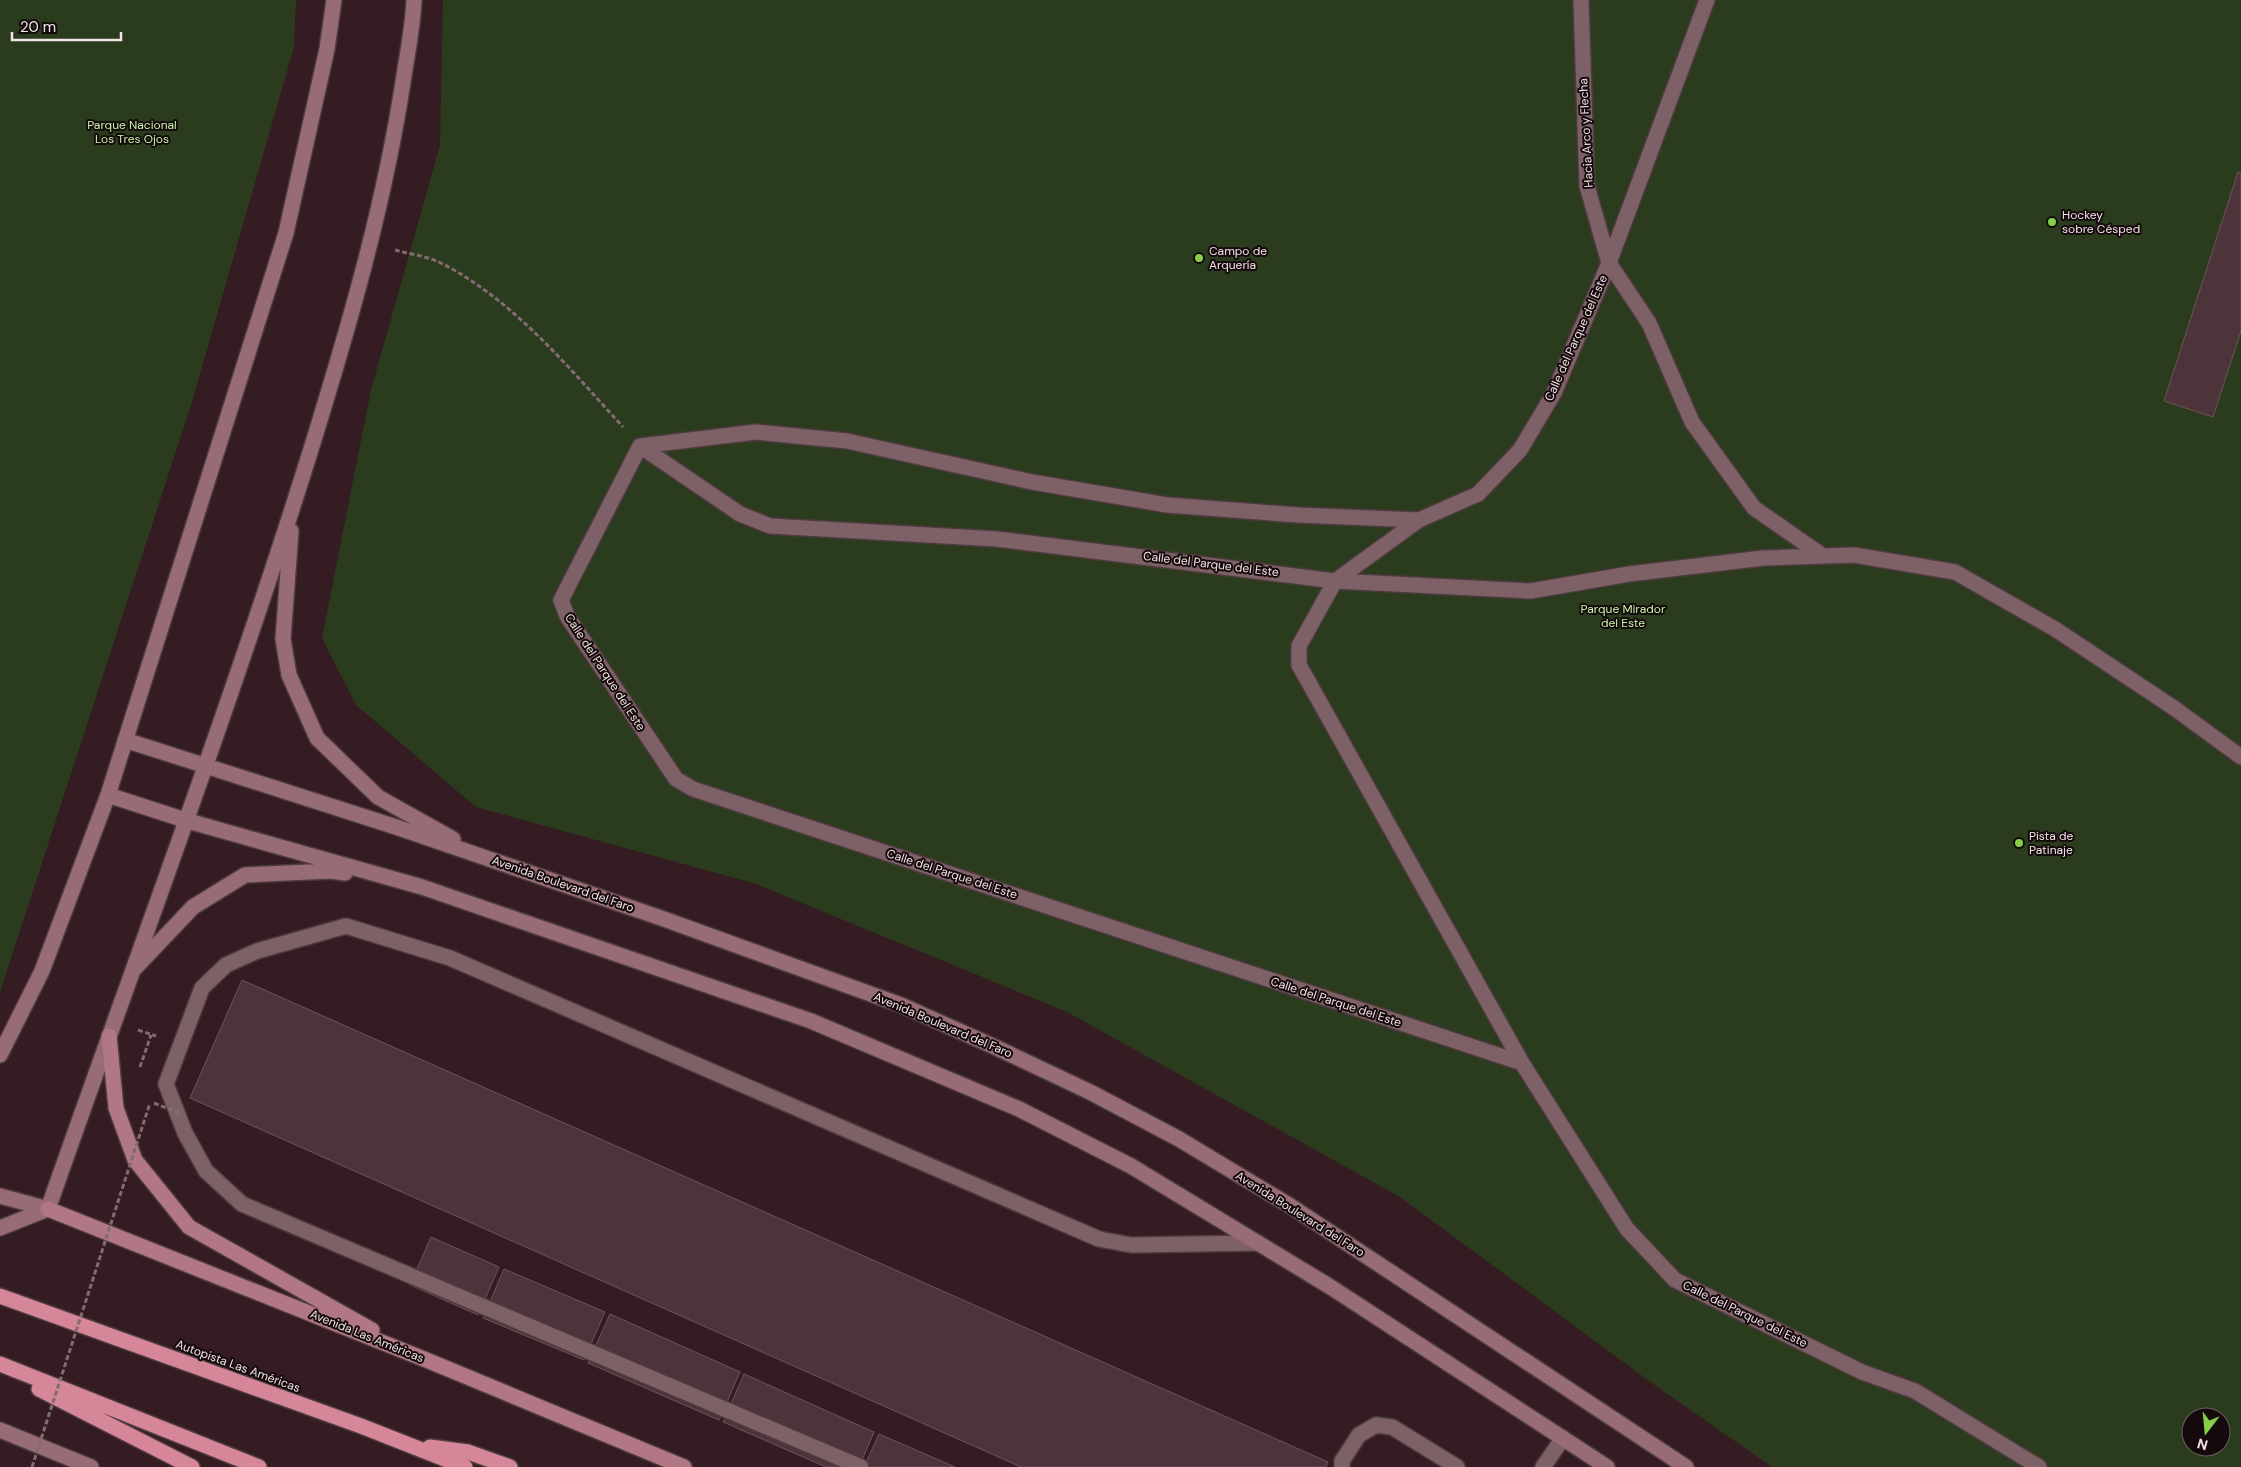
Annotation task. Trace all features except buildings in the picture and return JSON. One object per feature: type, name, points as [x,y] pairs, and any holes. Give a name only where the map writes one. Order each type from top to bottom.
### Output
[{"type":"highway","name":"Autopista Las Américas","points":[[0,1296],[406,1443],[464,1467]]},
{"type":"highway","points":[[0,1364],[259,1467]]},
{"type":"highway","points":[[0,1369],[192,1467]]},
{"type":"highway","points":[[406,1443],[468,1452],[510,1467]]},
{"type":"main road","points":[[109,1036],[116,1108],[135,1160],[189,1227],[424,1358]]},
{"type":"main road","name":"Avenida Las Américas","points":[[48,1209],[424,1358],[684,1467]]},
{"type":"street","points":[[0,1055],[42,971],[108,795],[286,233],[327,49],[334,0]]},
{"type":"street","points":[[0,1228],[48,1209],[131,972],[188,821],[292,509],[356,303],[392,150],[414,0]]},
{"type":"street","points":[[292,509],[283,639],[289,675],[317,738],[378,797],[487,857]]},
{"type":"street","name":"Avenida Boulevard del Faro","points":[[125,740],[487,857],[901,1005],[1090,1092],[1179,1139],[1292,1207],[1686,1467]]},
{"type":"street","points":[[108,795],[188,821],[422,887],[830,1028],[1019,1109],[1131,1166],[1329,1286],[1563,1438],[1600,1465]]},
{"type":"street","points":[[131,972],[193,906],[246,875],[331,871],[422,887]]},
{"type":"street","points":[[0,1196],[48,1209]]},
{"type":"street","points":[[0,1430],[91,1467]]},
{"type":"lane","name":"Hacia Arco y Flecha","points":[[1580,0],[1587,186],[1609,263],[1649,323],[1692,422],[1754,508],[1824,556]]},
{"type":"lane","name":"Calle del Parque del Este","points":[[1707,0],[1609,263],[1554,393],[1520,450],[1478,494],[1419,520],[1335,581],[997,539],[770,526],[740,514],[640,446],[561,600],[567,616],[676,779],[693,789],[1522,1063],[1627,1230],[1675,1280],[1862,1372],[1916,1391],[2039,1467]]},
{"type":"lane","points":[[640,446],[756,432],[847,441],[1032,482],[1167,505],[1298,515],[1419,520]]},
{"type":"lane","points":[[1522,1063],[1299,665],[1299,646],[1335,581],[1530,591],[1629,574],[1753,559],[1854,555],[1955,572],[2055,629],[2174,708],[2241,757]]},
{"type":"lane","points":[[861,1467],[242,1204],[206,1171],[185,1133],[166,1084],[202,988],[226,965],[257,951],[346,926],[450,958],[1099,1239],[1131,1245],[1258,1243]]},
{"type":"lane","points":[[1342,1467],[1342,1461],[1359,1435],[1376,1425],[1392,1427],[1456,1467]]},
{"type":"lane","points":[[1543,1467],[1563,1438]]},
{"type":"path","points":[[370,244],[438,262],[494,297],[551,348],[640,446]]},
{"type":"path","points":[[32,1467],[152,1103],[178,1112]]},
{"type":"green space","name":"Parque Nacional Los Tres Ojos","points":[[0,0],[296,0],[294,47],[192,402],[0,992]]},
{"type":"green space","name":"Parque Mirador del Este","points":[[443,0],[2241,0],[2241,1467],[1772,1467],[1656,1386],[1400,1197],[1067,1012],[756,884],[476,807],[356,705],[322,638],[371,390],[440,145]]},
{"type":"place","name":"Hockey sobre Césped","points":[[2052,222]]},
{"type":"place","name":"Campo de Arquería","points":[[1199,258]]},
{"type":"place","name":"Pista de Patinaje","points":[[2019,843]]}]
